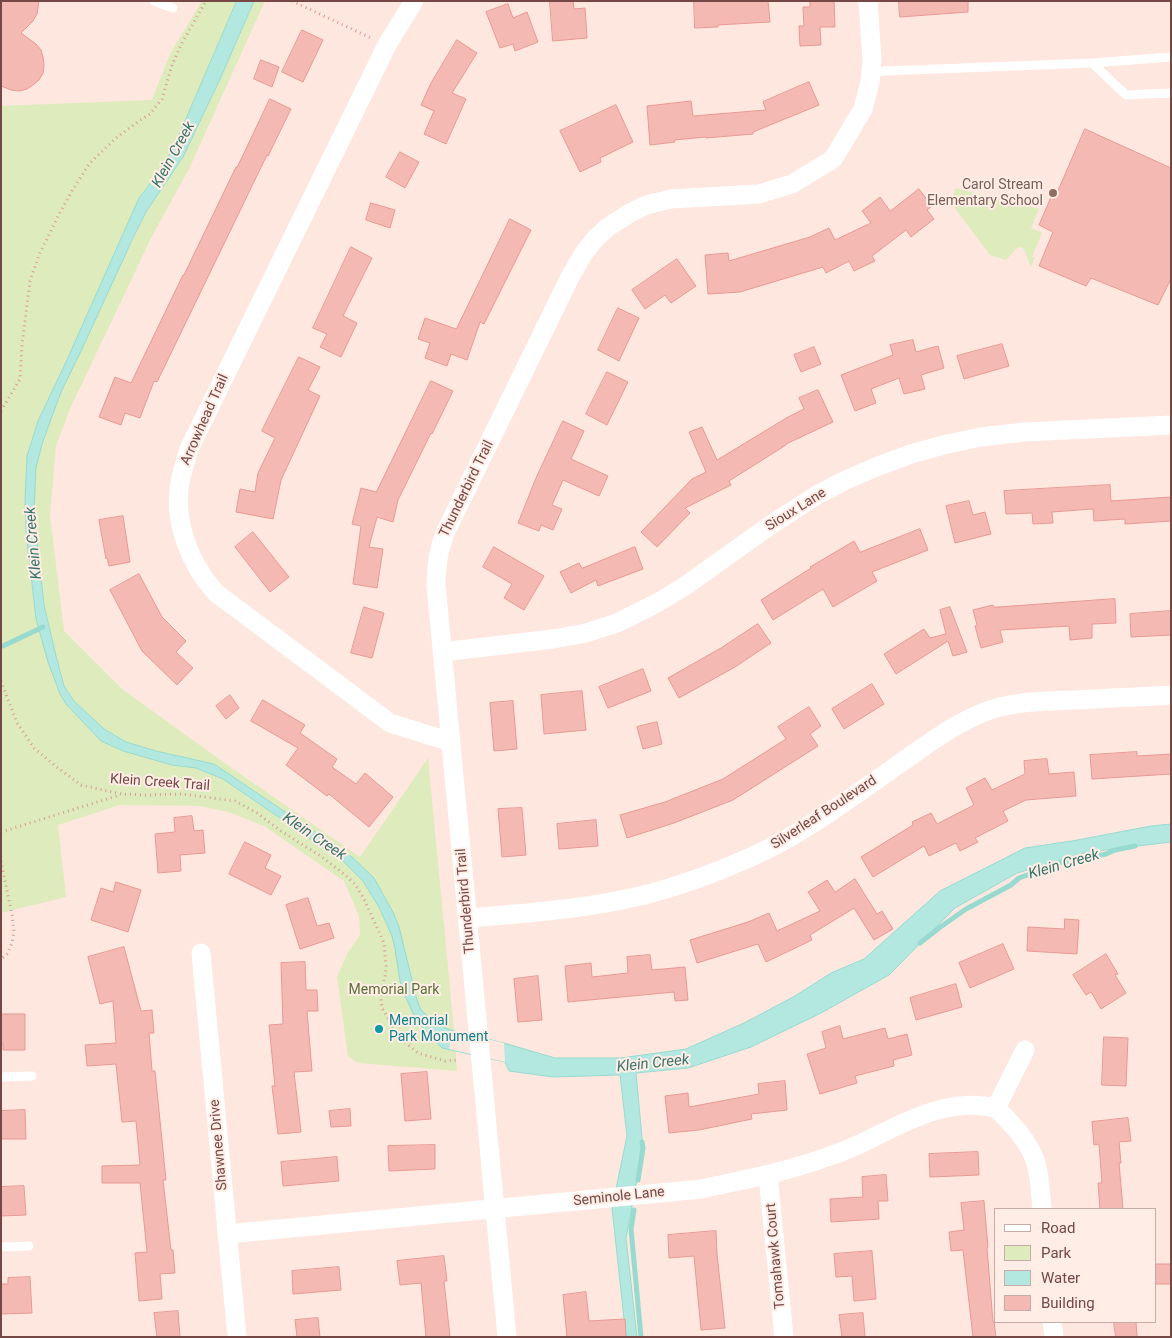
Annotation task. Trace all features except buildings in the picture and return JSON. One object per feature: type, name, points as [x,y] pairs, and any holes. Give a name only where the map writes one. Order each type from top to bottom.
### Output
[{"type":"street","name":"Arrowhead Trail","points":[[414,1],[387,45],[189,449],[179,483],[180,521],[193,560],[207,583],[216,593],[390,723],[451,742]]},
{"type":"street","name":"Thunderbird Trail","points":[[507,1337],[436,586],[436,566],[440,547],[449,524],[576,266],[594,239],[608,227],[646,205],[671,199],[759,194],[792,184],[833,159],[863,109],[870,82],[872,60],[868,1]]},
{"type":"street","name":"Sioux Lane","points":[[442,652],[553,640],[586,633],[617,623],[651,607],[685,586],[772,524],[817,495],[846,480],[910,454],[981,437],[1024,432],[1171,425]]},
{"type":"street","name":"Silverleaf Boulevard","points":[[468,918],[576,908],[617,901],[649,894],[706,877],[752,857],[794,835],[942,734],[965,721],[994,709],[1032,702],[1171,695]]},
{"type":"street","name":"Shawnee Drive","points":[[201,953],[237,1337]]},
{"type":"street","points":[[1025,1050],[996,1108],[1014,1127],[1031,1151],[1037,1167],[1042,1208]]},
{"type":"street","name":"Seminole Lane","points":[[227,1234],[702,1188],[768,1175],[819,1160],[857,1145],[927,1112],[971,1104],[996,1108]]},
{"type":"street","name":"Tomahawk Court","points":[[768,1175],[784,1337]]},
{"type":"street","points":[[1052,1323],[1054,1337]]},
{"type":"lane","points":[[154,1],[173,8]]},
{"type":"lane","points":[[871,73],[1092,63],[1171,57]]},
{"type":"lane","points":[[1092,63],[1126,95],[1171,93]]},
{"type":"lane","points":[[1,1077],[32,1076]]},
{"type":"lane","points":[[1,1247],[29,1246]]},
{"type":"path","points":[[1,411],[20,380],[22,345],[30,281],[39,256],[57,218],[89,164],[116,138],[150,114],[162,99],[172,64],[182,42],[206,1]]},
{"type":"path","points":[[292,1],[387,45]]},
{"type":"path","name":"Klein Creek Trail","points":[[1,681],[17,723],[34,748],[81,785],[121,794],[182,794],[235,801],[257,813],[344,874],[355,884],[363,897],[384,943],[386,966],[385,978],[380,992],[382,1008],[397,1033],[403,1041],[418,1053],[445,1061],[458,1060]]},
{"type":"path","points":[[1,832],[121,794]]},
{"type":"path","points":[[1,860],[14,931],[10,948],[1,959]]},
{"type":"green space","name":"Memorial Park","points":[[202,1],[237,1],[172,151],[139,198],[38,421],[27,457],[26,532],[36,619],[48,662],[66,704],[101,741],[123,751],[172,765],[196,768],[223,779],[317,843],[351,869],[357,861],[352,857],[214,764],[126,742],[104,729],[74,701],[64,686],[44,605],[36,537],[34,511],[36,467],[43,441],[61,392],[146,212],[183,157],[254,1],[265,1],[189,169],[153,234],[69,411],[56,446],[50,515],[64,631],[122,689],[360,857],[428,758],[457,1071],[358,1063],[348,1056],[337,977],[347,954],[360,935],[359,916],[344,881],[264,826],[228,812],[199,806],[120,805],[58,825],[66,897],[1,913],[1,106],[152,100],[170,54]]},
{"type":"green space","points":[[955,188],[1039,209],[1031,228],[1042,233],[1032,257],[1035,258],[1031,267],[1024,249],[1021,247],[1017,248],[1006,260],[990,255],[951,203]]},
{"type":"water","points":[[237,1],[254,1],[183,157],[146,212],[134,236],[61,392],[43,441],[36,467],[34,511],[44,605],[64,686],[74,701],[104,729],[126,742],[214,764],[352,857],[374,878],[399,927],[421,1010],[437,1024],[450,1030],[555,1058],[621,1058],[686,1049],[744,1023],[795,996],[831,973],[864,959],[940,891],[1025,848],[1171,824],[1171,842],[1088,852],[1017,873],[955,908],[889,975],[821,1013],[751,1047],[688,1068],[636,1073],[643,1148],[626,1238],[637,1337],[626,1337],[612,1208],[627,1136],[620,1075],[553,1077],[509,1071],[505,1062],[442,1048],[422,1027],[405,996],[400,981],[392,936],[379,907],[363,881],[344,862],[223,779],[196,768],[172,765],[123,751],[101,741],[66,704],[60,694],[48,662],[36,619],[26,532],[27,456],[38,421],[139,198],[172,151]]},
{"type":"pier","points":[[453,1031],[504,1043],[505,1062],[449,1049]]},
{"type":"waterway","points":[[3,646],[43,627]]},
{"type":"waterway","name":"Klein Creek","points":[[920,943],[966,909],[1011,885],[1019,878],[1059,863],[1135,846]]},
{"type":"waterway","points":[[638,1180],[643,1148],[642,1142]]},
{"type":"waterway","points":[[634,1210],[631,1229],[641,1337]]},
{"type":"place","name":"Carol Stream Elementary School","points":[[1053,193]]},
{"type":"place","name":"Memorial Park Monument","points":[[379,1029]]}]
